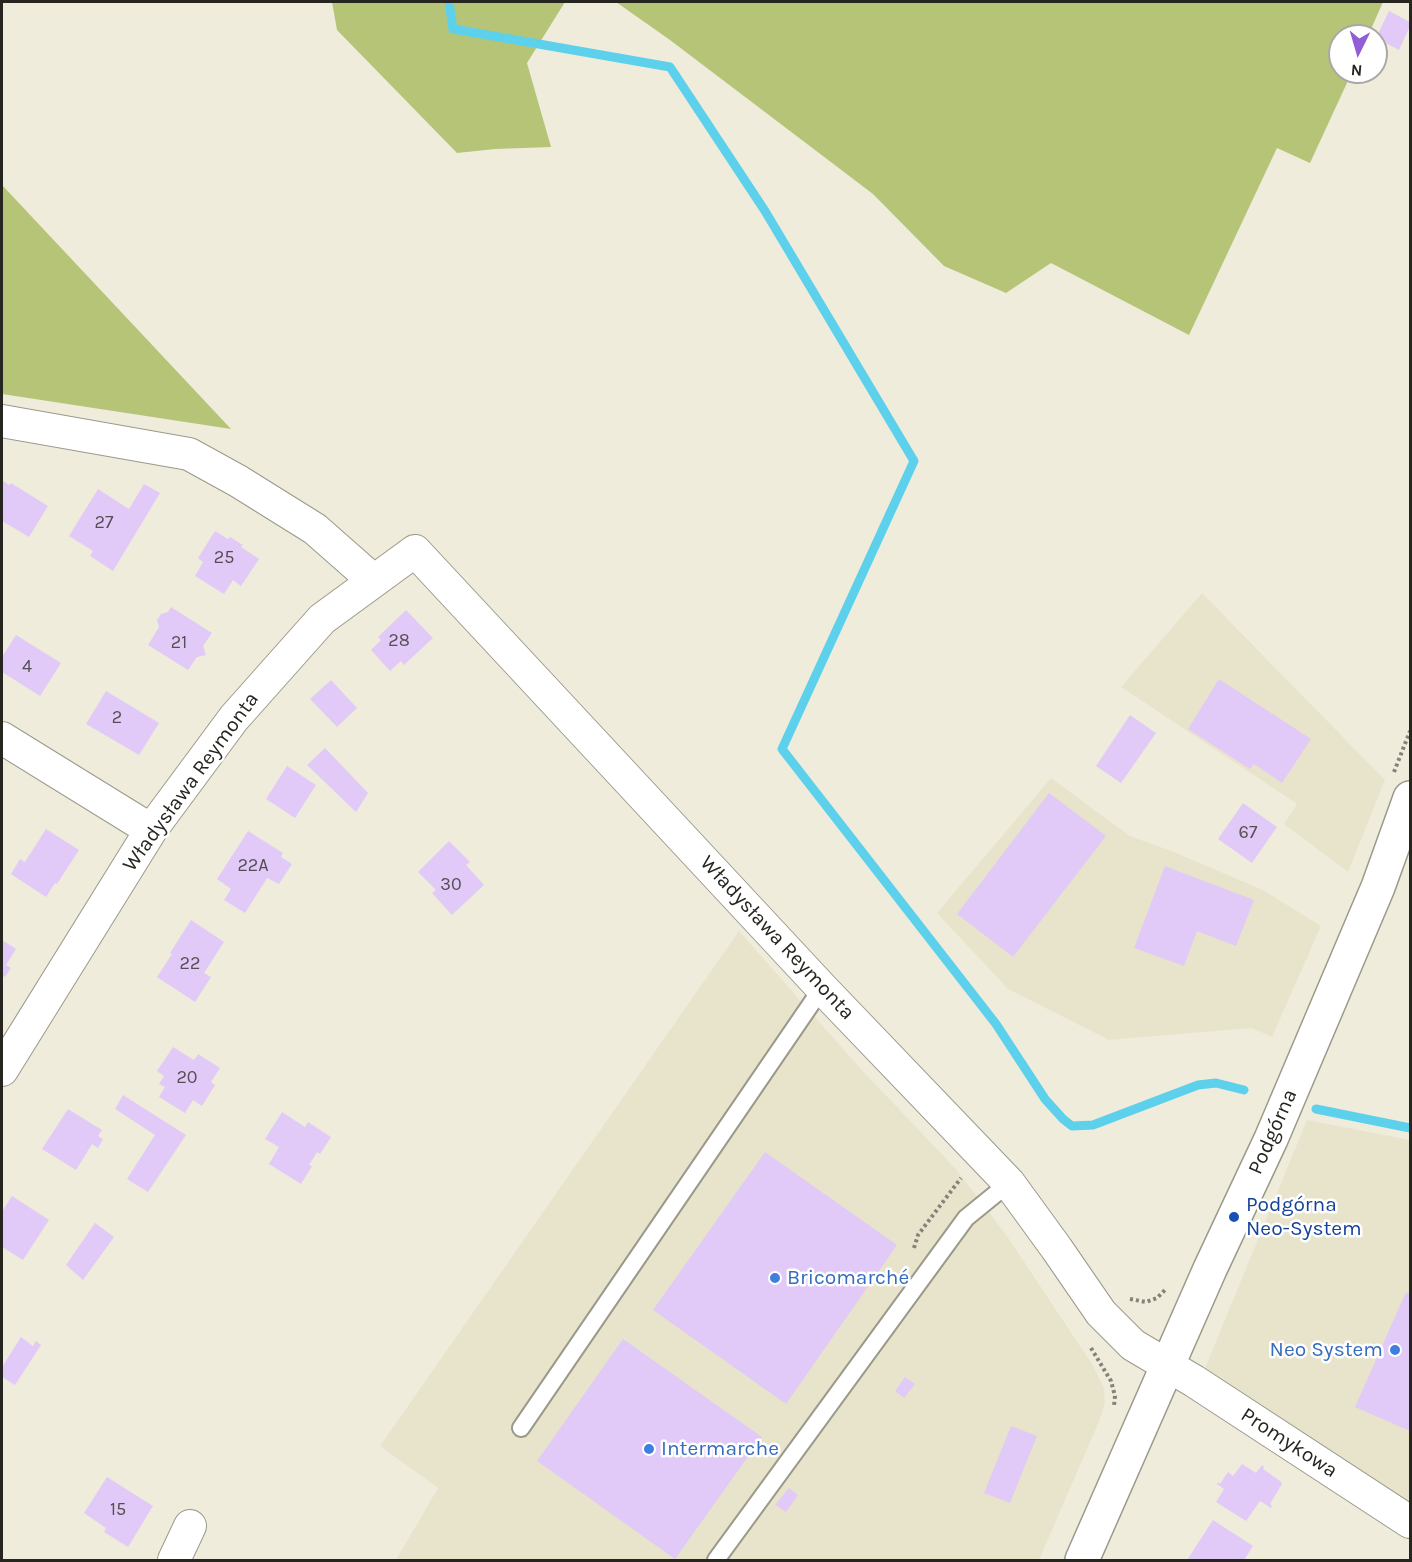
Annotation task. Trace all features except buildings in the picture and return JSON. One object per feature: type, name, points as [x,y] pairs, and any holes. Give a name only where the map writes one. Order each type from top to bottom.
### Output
[{"type":"main road","name":"Podgórna","points":[[1082,1560],[1167,1365],[1271,1138],[1378,887],[1410,798]]},
{"type":"street","points":[[2,421],[189,454],[238,481],[315,529],[374,581]]},
{"type":"street","name":"Władysława Reymonta","points":[[2,1070],[151,830],[234,718],[322,619],[415,551],[822,988],[1009,1183],[1101,1313],[1133,1345],[1167,1365]]},
{"type":"street","points":[[2,738],[151,830]]},
{"type":"street","name":"Promykowa","points":[[1167,1365],[1410,1522]]},
{"type":"street","points":[[174,1560],[190,1526]]},
{"type":"lane","points":[[521,1428],[822,988]]},
{"type":"lane","points":[[716,1560],[966,1218],[1009,1183]]},
{"type":"path","points":[[1086,1341],[1111,1381],[1115,1396],[1113,1412]]},
{"type":"shaded area","points":[[1202,593],[1385,780],[1348,872],[1284,824],[1297,804],[1121,687]]},
{"type":"shaded area","points":[[1051,778],[1130,836],[1263,890],[1321,926],[1272,1037],[1252,1028],[1109,1040],[1008,989],[937,913]]},
{"type":"shaded area","points":[[739,931],[860,1068],[956,1169],[1007,1236],[1092,1364],[1104,1388],[1105,1404],[1098,1424],[1039,1560],[396,1560],[438,1488],[380,1446]]},
{"type":"shaded area","points":[[1307,1120],[1410,1140],[1410,1504],[1203,1373]]},
{"type":"green space","points":[[332,2],[565,2],[527,63],[551,147],[457,153],[337,30]]},
{"type":"green space","points":[[616,2],[1383,2],[1373,24],[1328,24],[1328,84],[1346,84],[1310,163],[1277,148],[1189,335],[1051,263],[1006,293],[944,266],[873,194],[670,40]]},
{"type":"green space","points":[[2,185],[231,429],[2,394]]},
{"type":"waterway","points":[[449,2],[453,29],[670,67],[765,211],[914,461],[782,749],[996,1024],[1045,1099],[1072,1126],[1093,1125],[1198,1085],[1216,1083],[1244,1090]]},
{"type":"waterway","points":[[1316,1109],[1410,1128]]},
{"type":"place","name":"Podgórna Neo-System","points":[[1234,1217]]},
{"type":"place","name":"Bricomarché","points":[[775,1278]]},
{"type":"place","name":"Neo System","points":[[1395,1350]]},
{"type":"place","name":"Intermarche","points":[[649,1449]]}]
